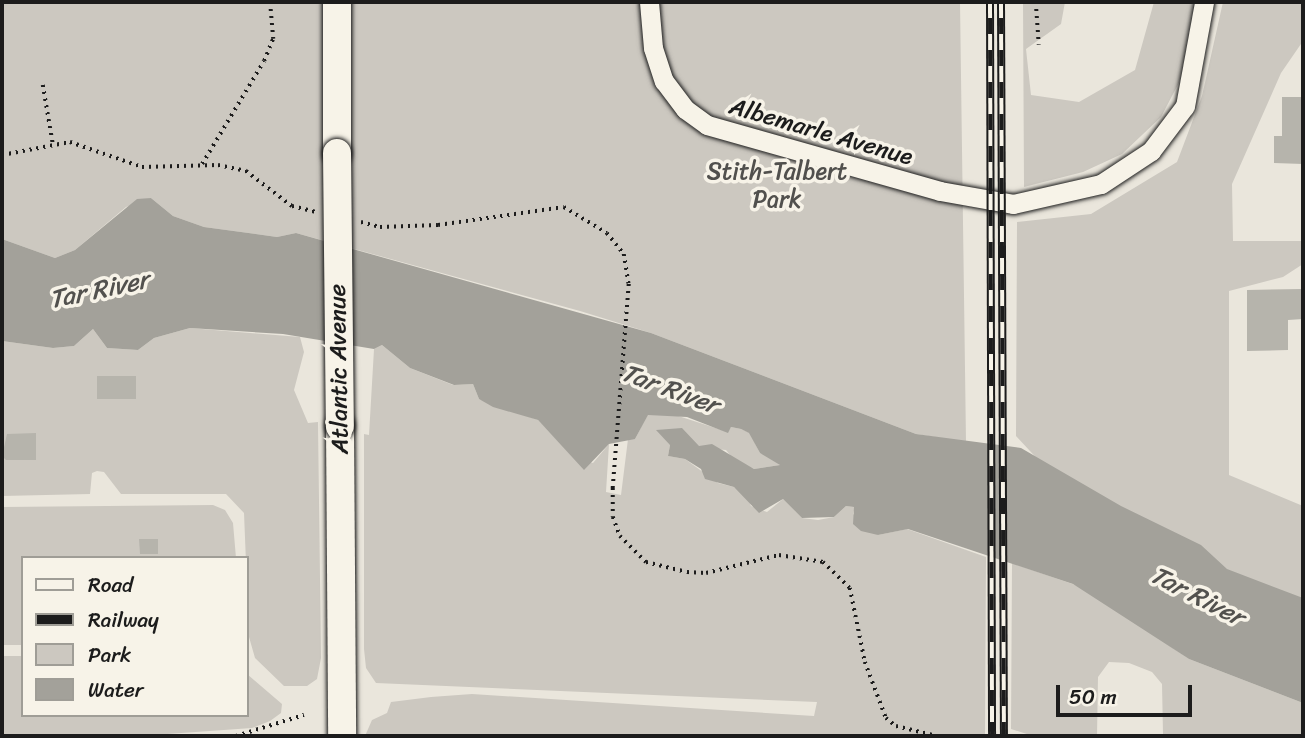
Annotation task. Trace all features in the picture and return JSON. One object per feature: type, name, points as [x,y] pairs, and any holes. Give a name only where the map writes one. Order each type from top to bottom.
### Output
[{"type":"main road","name":"Atlantic Avenue","points":[[337,2],[342,736]]},
{"type":"street","name":"Albemarle Avenue","points":[[649,2],[657,66],[673,96],[707,125],[983,202],[1034,202],[1077,193],[1130,167],[1172,128],[1185,106],[1204,2]]},
{"type":"path","points":[[202,164],[264,61],[272,39],[270,2]]},
{"type":"path","points":[[1036,2],[1039,45]]},
{"type":"path","points":[[43,85],[54,144]]},
{"type":"path","points":[[628,302],[613,488],[613,517],[620,536],[646,562],[706,573],[779,555],[804,556],[840,574],[856,605],[865,662],[886,718],[903,729],[937,736]]},
{"type":"path","points":[[236,736],[304,715]]},
{"type":"green space","name":"Stith-Talbert Park","points":[[2,2],[960,2],[966,442],[916,434],[651,333],[580,311],[296,233],[277,237],[204,227],[173,216],[151,198],[126,207],[75,250],[55,258],[2,239]]},
{"type":"green space","points":[[1023,2],[1065,2],[1061,24],[1026,49],[1031,95],[1079,102],[1135,70],[1154,2],[1196,2],[1184,73],[1161,117],[1122,154],[1083,172],[1024,187]]},
{"type":"green space","points":[[1223,2],[1303,2],[1303,41],[1281,73],[1232,184],[1233,241],[1303,241],[1303,264],[1283,277],[1229,291],[1229,475],[1303,506],[1303,605],[1235,578],[1057,480],[1016,436],[1017,222],[1091,214],[1177,162],[1202,96]]},
{"type":"green space","points":[[190,328],[300,337],[304,352],[294,390],[308,423],[318,422],[321,658],[317,679],[307,686],[284,686],[255,658],[249,637],[248,556],[246,556],[244,513],[226,494],[121,494],[104,472],[97,471],[92,473],[90,494],[2,496],[2,341],[53,348],[74,346],[93,329],[107,348],[138,350],[154,338]]},
{"type":"green space","points":[[382,345],[410,368],[453,385],[473,384],[479,399],[538,420],[573,457],[593,463],[609,444],[606,492],[621,495],[628,439],[635,439],[648,414],[669,413],[728,432],[731,427],[741,429],[750,433],[760,453],[774,458],[780,465],[754,469],[734,460],[726,450],[670,445],[668,456],[685,459],[718,483],[734,487],[747,496],[751,506],[767,512],[783,499],[802,518],[818,520],[834,517],[846,506],[855,507],[853,514],[878,535],[907,529],[986,557],[985,736],[365,736],[372,720],[387,713],[391,702],[431,697],[472,694],[814,716],[817,702],[376,683],[366,668],[364,649],[364,434],[369,435],[374,349]]},
{"type":"green space","points":[[213,505],[225,510],[233,523],[236,556],[21,556],[21,645],[2,645],[2,507]]},
{"type":"green space","points":[[1012,563],[1084,588],[1189,659],[1303,703],[1303,736],[1163,734],[1162,684],[1152,672],[1129,663],[1109,662],[1098,677],[1097,736],[1033,736],[1011,729]]},
{"type":"green space","points":[[2,656],[21,656],[21,717],[248,717],[248,675],[282,704],[281,713],[252,728],[139,736],[2,736]]},
{"type":"water","name":"Tar River","points":[[151,198],[173,216],[204,227],[277,237],[296,233],[651,333],[916,434],[1021,448],[1121,506],[1201,545],[1227,569],[1303,598],[1303,703],[1189,659],[1073,584],[908,529],[878,535],[861,531],[853,524],[854,507],[846,506],[834,517],[802,518],[783,499],[759,513],[734,487],[705,479],[701,469],[685,459],[668,456],[670,445],[656,430],[682,428],[699,446],[712,444],[754,469],[780,465],[760,453],[749,433],[741,429],[731,427],[728,433],[687,417],[648,415],[635,439],[609,444],[584,470],[538,420],[493,407],[479,399],[473,384],[454,385],[410,368],[382,345],[374,349],[283,334],[190,328],[154,338],[138,350],[107,348],[93,329],[74,346],[53,348],[2,341],[2,239],[55,258],[75,250],[137,199]]},
{"type":"building","points":[[1282,97],[1303,97],[1303,164],[1274,163],[1274,136],[1282,136]]},
{"type":"building","points":[[1303,289],[1303,319],[1288,320],[1288,350],[1247,351],[1247,290]]},
{"type":"building","points":[[97,376],[136,376],[136,399],[97,399]]},
{"type":"building","points":[[36,433],[36,460],[6,460],[2,456],[7,434]]},
{"type":"building","points":[[139,539],[158,539],[158,554],[140,554]]},
{"type":"railway","points":[[990,2],[992,736]]},
{"type":"railway","points":[[1001,2],[1004,736]]}]
